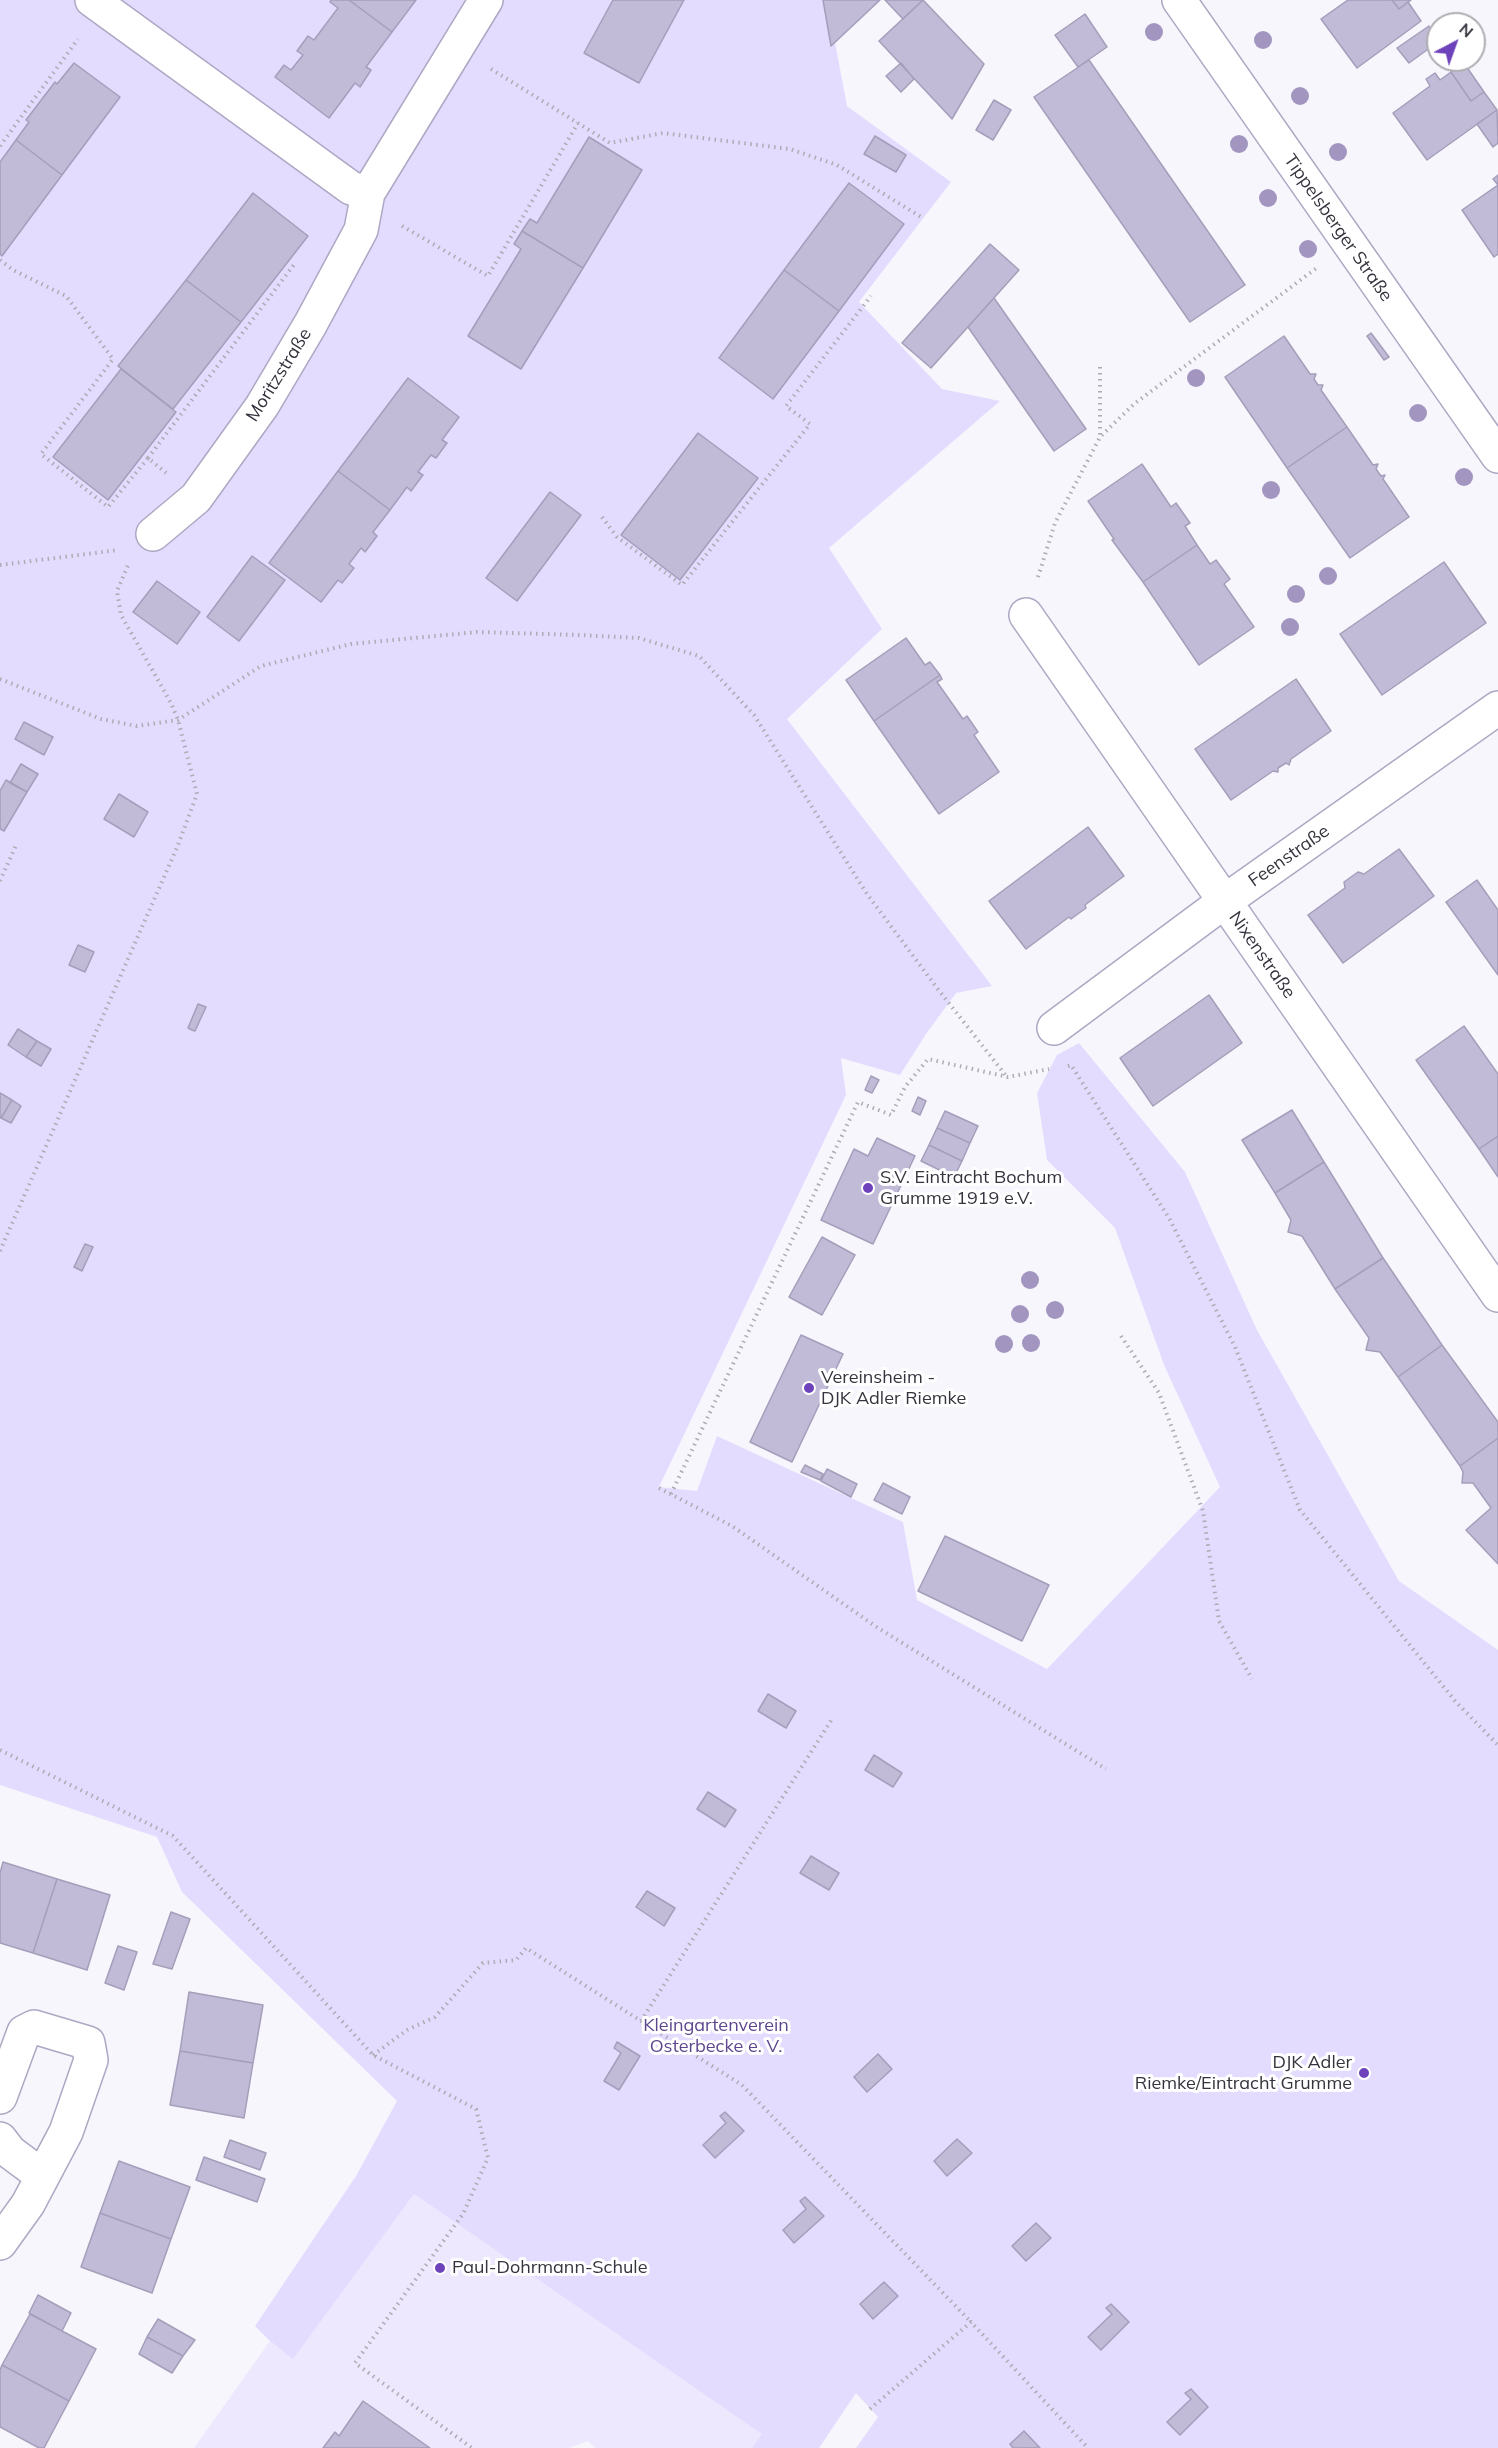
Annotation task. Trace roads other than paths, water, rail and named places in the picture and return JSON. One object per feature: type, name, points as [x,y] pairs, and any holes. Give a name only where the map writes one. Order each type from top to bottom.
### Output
[{"type":"street","name":"Moritzstraße","points":[[144,541],[196,498],[262,406],[310,325],[361,230],[368,193],[486,0]]},
{"type":"street","name":"Tippelsberger Straße","points":[[1179,0],[1498,456]]},
{"type":"street","points":[[97,4],[351,188],[368,193]]},
{"type":"street","name":"Nixenstraße","points":[[1026,615],[1498,1295]]},
{"type":"street","name":"Feenstraße","points":[[1054,1028],[1225,901],[1498,708]]},
{"type":"street","points":[[0,2097],[24,2032],[34,2027],[88,2043],[91,2060],[66,2132],[41,2175],[28,2204],[0,2243]]},
{"type":"street","points":[[0,2139],[10,2152],[41,2175]]},
{"type":"place","name":"S.V. Eintracht Bochum Grumme 1919 e.V.","points":[[868,1188]]},
{"type":"place","name":"Vereinsheim - DJK Adler Riemke","points":[[809,1388]]},
{"type":"place","name":"DJK Adler Riemke/Eintracht Grumme","points":[[1364,2073]]},
{"type":"place","name":"Paul-Dohrmann-Schule","points":[[440,2268]]},
{"type":"park label","name":"Kleingartenverein Osterbecke e. V.","points":[[716,2036]]}]
